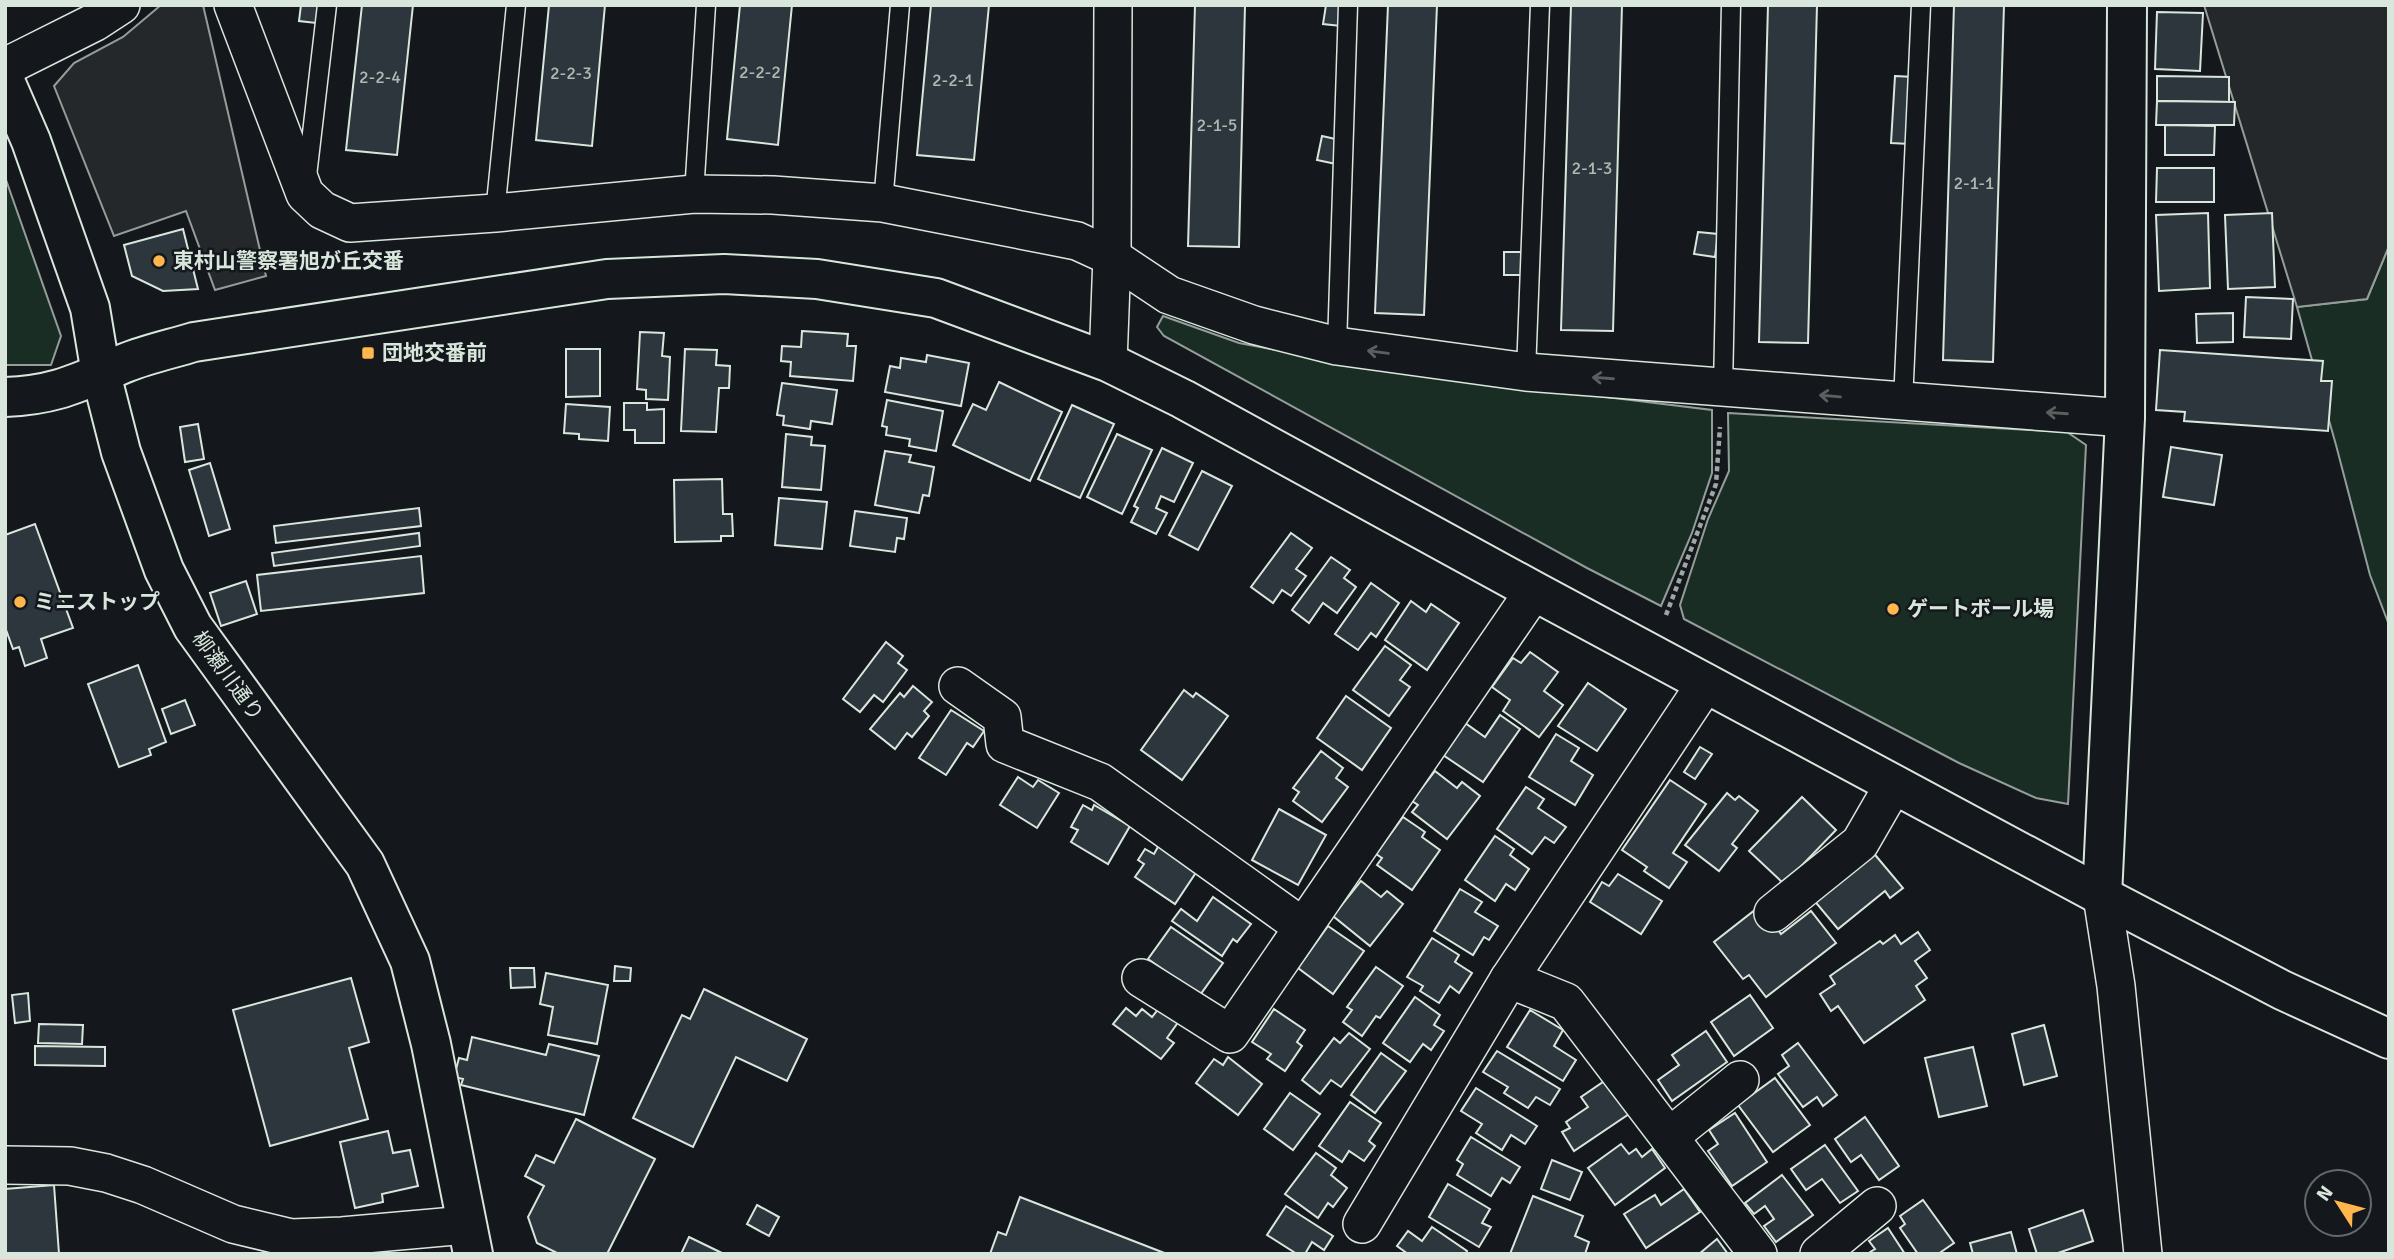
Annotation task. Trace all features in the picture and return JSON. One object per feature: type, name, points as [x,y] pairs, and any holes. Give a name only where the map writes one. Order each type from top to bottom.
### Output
[{"type":"street","points":[[5,67],[95,22],[121,5]]},
{"type":"street","points":[[233,5],[305,194],[322,210],[350,223],[495,213],[694,194],[773,195],[883,203],[1077,241],[1112,257],[1169,295],[1254,325],[1337,346],[1527,372],[2125,418]]},
{"type":"street","points":[[1108,362],[1112,257],[1113,5]]},
{"type":"street","points":[[2127,5],[2125,418],[2102,897],[2116,986],[2143,1254]]},
{"type":"street","name":"柳瀬川通り","points":[[5,81],[31,141],[90,308],[101,374],[125,463],[164,570],[192,627],[365,864],[406,950],[431,1044],[470,1240]]},
{"type":"street","points":[[5,397],[36,396],[72,386],[128,361],[194,342],[607,279],[724,274],[817,279],[936,298],[1108,362],[1183,399],[2102,897],[2282,990],[2389,1038]]},
{"type":"street","points":[[1141,978],[1230,1034],[1534,591]]},
{"type":"street","points":[[1362,1224],[1509,979],[1706,683]]},
{"type":"street","points":[[958,686],[1002,717],[1005,744],[1100,782],[1303,927]]},
{"type":"street","points":[[1773,913],[1860,843],[1894,784]]},
{"type":"street","points":[[1509,979],[1566,1002],[1758,1254]]},
{"type":"street","points":[[1669,1137],[1740,1080]]},
{"type":"street","points":[[5,1165],[70,1166],[106,1173],[143,1185],[292,1246],[342,1236],[470,1240]]},
{"type":"street","points":[[1819,1254],[1877,1206]]},
{"type":"lane","points":[[305,194],[327,5]]},
{"type":"lane","points":[[495,213],[516,5]]},
{"type":"lane","points":[[694,194],[706,5]]},
{"type":"lane","points":[[883,203],[900,5]]},
{"type":"lane","points":[[1337,346],[1348,5]]},
{"type":"lane","points":[[1527,372],[1540,5]]},
{"type":"lane","points":[[1723,388],[1731,5]]},
{"type":"lane","points":[[1903,402],[1921,5]]},
{"type":"path","points":[[1652,653],[1716,484],[1723,388]]},
{"type":"green space","points":[[5,177],[61,336],[51,365],[5,365]]},
{"type":"green space","points":[[2389,246],[2389,625],[2370,575],[2297,307],[2367,299]]},
{"type":"green space","points":[[1163,316],[1239,343],[1384,370],[1712,410],[1712,473],[1692,533],[1661,606],[1164,336],[1157,327]]},
{"type":"green space","points":[[1728,413],[2067,432],[2086,445],[2068,804],[2036,798],[1959,763],[1684,619],[1680,605],[1708,519],[1729,471]]},
{"type":"shaded area","points":[[161,5],[203,5],[266,276],[215,290],[186,211],[114,236],[54,86],[74,63],[123,37]]},
{"type":"shaded area","points":[[2204,5],[2389,5],[2389,246],[2367,299],[2297,307]]},
{"type":"building","points":[[301,5],[318,5],[316,23],[299,21]]},
{"type":"building","points":[[362,5],[413,5],[397,155],[346,150]]},
{"type":"building","points":[[549,5],[605,5],[592,146],[536,140]]},
{"type":"building","points":[[740,5],[792,5],[778,145],[727,139]]},
{"type":"building","points":[[931,5],[989,5],[974,160],[917,155]]},
{"type":"building","points":[[1195,5],[1245,5],[1239,247],[1188,246]]},
{"type":"building","points":[[1326,5],[1344,5],[1341,26],[1323,24]]},
{"type":"building","points":[[1388,5],[1437,5],[1424,315],[1375,313]]},
{"type":"building","points":[[1571,5],[1622,5],[1613,331],[1561,330]]},
{"type":"building","points":[[1768,5],[1817,5],[1808,343],[1759,342]]},
{"type":"building","points":[[1954,5],[2004,5],[1993,362],[1943,360]]},
{"type":"building","points":[[2157,12],[2203,13],[2200,71],[2155,69]]},
{"type":"building","points":[[1895,76],[1914,77],[1910,144],[1891,143]]},
{"type":"building","points":[[2157,76],[2229,77],[2229,102],[2157,101]]},
{"type":"building","points":[[2157,101],[2235,102],[2234,125],[2156,125]]},
{"type":"building","points":[[2165,125],[2215,126],[2214,155],[2165,155]]},
{"type":"building","points":[[1322,136],[1340,140],[1336,164],[1317,160]]},
{"type":"building","points":[[2157,168],[2214,168],[2214,202],[2156,202]]},
{"type":"building","points":[[2208,213],[2210,288],[2159,291],[2156,215]]},
{"type":"building","points":[[2272,213],[2275,287],[2228,289],[2225,215]]},
{"type":"building","name":"東村山警察署旭が丘交番","points":[[183,229],[198,289],[163,291],[132,276],[124,245]]},
{"type":"building","points":[[1698,232],[1718,234],[1715,257],[1694,254]]},
{"type":"building","points":[[1504,252],[1530,252],[1530,275],[1504,275]]},
{"type":"building","points":[[2246,297],[2293,299],[2291,339],[2244,337]]},
{"type":"building","points":[[2233,313],[2233,342],[2197,343],[2196,314]]},
{"type":"building","points":[[802,331],[848,334],[847,346],[856,346],[853,381],[790,376],[791,362],[781,361],[782,346],[801,347]]},
{"type":"building","points":[[640,332],[664,333],[662,356],[670,357],[668,400],[646,399],[646,390],[637,389]]},
{"type":"building","points":[[566,349],[600,349],[600,396],[566,397]]},
{"type":"building","points":[[685,349],[717,350],[716,365],[730,366],[729,388],[719,388],[716,432],[681,431]]},
{"type":"building","points":[[2160,350],[2323,361],[2321,381],[2332,381],[2328,431],[2184,421],[2185,412],[2156,410]]},
{"type":"building","points":[[927,355],[969,363],[961,406],[885,392],[890,366],[900,368],[901,358],[926,362]]},
{"type":"building","points":[[999,382],[1062,412],[1030,481],[953,445],[973,404],[986,410]]},
{"type":"building","points":[[782,383],[837,390],[832,424],[811,421],[810,429],[783,425],[784,416],[777,415]]},
{"type":"building","points":[[887,400],[943,411],[936,451],[909,446],[910,439],[886,435],[887,427],[882,426]]},
{"type":"building","points":[[624,403],[647,403],[647,410],[664,409],[664,443],[635,443],[635,430],[624,430]]},
{"type":"building","points":[[566,404],[610,407],[608,441],[579,439],[579,434],[564,433]]},
{"type":"building","points":[[1072,405],[1114,424],[1080,498],[1038,479]]},
{"type":"building","points":[[198,424],[204,459],[185,462],[180,427]]},
{"type":"building","points":[[786,434],[812,437],[811,445],[825,446],[821,490],[782,487]]},
{"type":"building","points":[[1117,434],[1152,450],[1122,514],[1087,497]]},
{"type":"building","points":[[2171,447],[2222,455],[2214,505],[2163,497]]},
{"type":"building","points":[[1162,448],[1193,463],[1174,502],[1161,496],[1156,508],[1167,513],[1156,534],[1131,522],[1138,508],[1134,506]]},
{"type":"building","points":[[885,451],[911,455],[909,462],[934,467],[929,496],[923,495],[919,513],[875,505]]},
{"type":"building","points":[[210,463],[230,529],[209,536],[189,470]]},
{"type":"building","points":[[1202,471],[1232,486],[1198,550],[1169,535]]},
{"type":"building","points":[[722,479],[723,514],[732,514],[733,536],[721,536],[721,541],[675,542],[674,480]]},
{"type":"building","points":[[779,498],[827,502],[822,549],[775,545]]},
{"type":"building","points":[[419,508],[421,526],[276,543],[274,526]]},
{"type":"building","points":[[855,511],[907,518],[904,539],[897,538],[895,552],[850,546]]},
{"type":"building","points":[[35,524],[73,628],[41,639],[47,658],[25,666],[19,647],[13,649],[5,627],[5,535]]},
{"type":"building","points":[[419,533],[420,546],[274,566],[272,553]]},
{"type":"building","points":[[1291,533],[1312,548],[1296,569],[1306,576],[1291,596],[1282,590],[1273,603],[1251,587]]},
{"type":"building","points":[[421,556],[424,593],[261,611],[257,575]]},
{"type":"building","points":[[1331,557],[1350,570],[1344,578],[1356,587],[1337,613],[1323,603],[1309,623],[1292,610]]},
{"type":"building","points":[[246,581],[257,614],[221,626],[210,593]]},
{"type":"building","points":[[1371,583],[1399,603],[1376,637],[1371,633],[1358,650],[1335,634]]},
{"type":"building","points":[[1411,601],[1426,612],[1431,604],[1459,623],[1427,670],[1385,640]]},
{"type":"building","points":[[886,642],[903,656],[898,663],[907,670],[883,702],[874,695],[860,712],[843,699]]},
{"type":"building","points":[[1385,646],[1411,665],[1400,680],[1410,687],[1389,716],[1353,690]]},
{"type":"building","points":[[1530,652],[1558,672],[1544,691],[1563,705],[1539,737],[1503,711],[1510,700],[1492,687],[1513,658],[1521,663]]},
{"type":"building","points":[[138,665],[166,742],[149,749],[151,755],[119,767],[88,684]]},
{"type":"building","points":[[1588,683],[1626,709],[1597,751],[1558,726]]},
{"type":"building","points":[[913,686],[932,702],[924,711],[929,716],[912,737],[907,733],[895,749],[870,729],[900,693],[904,697]]},
{"type":"building","points":[[1184,690],[1193,697],[1196,693],[1228,716],[1182,780],[1141,750]]},
{"type":"building","points":[[1346,696],[1391,728],[1362,770],[1317,738]]},
{"type":"building","points":[[185,700],[195,725],[171,734],[162,709]]},
{"type":"building","points":[[951,710],[984,731],[973,747],[967,743],[946,775],[919,758]]},
{"type":"building","points":[[1500,715],[1520,729],[1483,782],[1443,755],[1465,723],[1485,737]]},
{"type":"building","points":[[1556,734],[1579,748],[1571,761],[1593,775],[1575,805],[1529,777]]},
{"type":"building","points":[[1700,747],[1712,754],[1695,779],[1684,772]]},
{"type":"building","points":[[1321,751],[1343,768],[1336,778],[1348,787],[1322,822],[1293,801],[1299,792],[1293,788]]},
{"type":"building","points":[[1435,771],[1457,788],[1462,782],[1480,796],[1447,839],[1412,812],[1418,805],[1412,801]]},
{"type":"building","points":[[1018,777],[1033,787],[1038,780],[1059,793],[1037,828],[1000,805]]},
{"type":"building","points":[[1670,780],[1706,804],[1673,853],[1687,862],[1669,888],[1644,871],[1647,867],[1622,850]]},
{"type":"building","points":[[1526,787],[1544,799],[1538,808],[1566,827],[1554,843],[1545,837],[1532,854],[1497,829]]},
{"type":"building","points":[[1727,793],[1735,800],[1739,796],[1758,811],[1732,844],[1737,848],[1719,871],[1685,845]]},
{"type":"building","points":[[1802,797],[1836,830],[1784,884],[1749,851]]},
{"type":"building","points":[[1083,805],[1092,810],[1094,805],[1130,826],[1108,864],[1071,842],[1078,830],[1071,827]]},
{"type":"building","points":[[1279,809],[1326,835],[1298,885],[1252,860]]},
{"type":"building","points":[[1403,817],[1425,832],[1422,837],[1440,850],[1412,890],[1377,865],[1382,858],[1376,854]]},
{"type":"building","points":[[1495,836],[1514,849],[1510,855],[1529,869],[1515,890],[1506,884],[1495,901],[1465,880]]},
{"type":"building","points":[[1159,845],[1197,871],[1175,904],[1135,877],[1144,864],[1138,860],[1145,849],[1154,854]]},
{"type":"building","points":[[1871,850],[1903,888],[1890,898],[1885,891],[1838,929],[1812,898]]},
{"type":"building","points":[[1618,874],[1662,901],[1641,934],[1590,902],[1602,882],[1609,886]]},
{"type":"building","points":[[1361,881],[1381,897],[1387,891],[1403,904],[1370,946],[1333,916]]},
{"type":"building","points":[[1460,889],[1482,902],[1475,912],[1498,926],[1489,940],[1484,937],[1473,955],[1434,931]]},
{"type":"building","points":[[1213,897],[1251,924],[1237,942],[1233,939],[1222,956],[1172,921],[1181,909],[1197,921]]},
{"type":"building","points":[[1760,906],[1781,934],[1811,911],[1836,943],[1766,997],[1749,975],[1743,979],[1714,942]]},
{"type":"building","points":[[1328,926],[1364,951],[1333,994],[1298,968]]},
{"type":"building","points":[[1171,927],[1223,963],[1200,995],[1148,959]]},
{"type":"building","points":[[1918,932],[1930,950],[1915,961],[1927,978],[1916,986],[1925,1000],[1864,1043],[1838,1006],[1831,1011],[1820,994],[1835,984],[1830,976],[1880,941],[1883,944],[1895,935],[1901,944]]},
{"type":"building","points":[[1432,938],[1459,955],[1455,962],[1472,973],[1459,993],[1450,986],[1439,1003],[1420,991],[1423,986],[1407,977]]},
{"type":"building","points":[[615,966],[631,968],[630,981],[614,981]]},
{"type":"building","points":[[1376,967],[1403,986],[1380,1018],[1376,1016],[1362,1036],[1343,1022],[1352,1010],[1347,1007]]},
{"type":"building","points":[[510,968],[534,968],[535,987],[511,988]]},
{"type":"building","points":[[546,973],[608,985],[597,1044],[548,1035],[553,1007],[540,1004]]},
{"type":"building","points":[[351,978],[369,1042],[349,1048],[368,1119],[270,1146],[233,1010]]},
{"type":"building","points":[[704,989],[807,1039],[787,1081],[736,1057],[693,1147],[633,1118],[682,1015],[690,1019]]},
{"type":"building","points":[[28,993],[30,1021],[15,1023],[12,995]]},
{"type":"building","points":[[1750,995],[1773,1028],[1734,1056],[1711,1022]]},
{"type":"building","points":[[1415,997],[1440,1015],[1434,1025],[1444,1031],[1431,1050],[1423,1044],[1410,1062],[1383,1043]]},
{"type":"building","points":[[1160,1007],[1179,1021],[1167,1038],[1174,1043],[1161,1059],[1113,1024],[1126,1008],[1136,1016],[1142,1009],[1152,1017]]},
{"type":"building","points":[[1274,1009],[1305,1030],[1297,1042],[1302,1046],[1285,1071],[1267,1059],[1271,1054],[1252,1042]]},
{"type":"building","points":[[1530,1010],[1563,1030],[1554,1046],[1576,1060],[1563,1081],[1507,1047]]},
{"type":"building","points":[[39,1024],[83,1025],[82,1044],[38,1043]]},
{"type":"building","points":[[2044,1025],[2057,1076],[2024,1085],[2012,1034]]},
{"type":"building","points":[[1706,1031],[1727,1062],[1672,1101],[1658,1080],[1679,1065],[1672,1055]]},
{"type":"building","points":[[1349,1033],[1370,1049],[1341,1087],[1331,1080],[1320,1094],[1302,1080],[1334,1038],[1340,1043]]},
{"type":"building","points":[[472,1037],[546,1055],[549,1044],[599,1056],[584,1115],[461,1085],[463,1079],[454,1077],[459,1058],[467,1060]]},
{"type":"building","points":[[1798,1043],[1837,1095],[1823,1106],[1817,1097],[1803,1107],[1778,1074],[1789,1066],[1782,1055]]},
{"type":"building","points":[[35,1046],[105,1047],[105,1066],[35,1065]]},
{"type":"building","points":[[1973,1047],[1987,1106],[1939,1117],[1925,1058]]},
{"type":"building","points":[[1497,1051],[1560,1089],[1550,1105],[1536,1097],[1528,1108],[1504,1093],[1508,1087],[1483,1072]]},
{"type":"building","points":[[1381,1053],[1406,1071],[1375,1113],[1351,1095]]},
{"type":"building","points":[[1228,1057],[1262,1084],[1238,1115],[1196,1083],[1214,1059],[1223,1065]]},
{"type":"building","points":[[1775,1078],[1810,1125],[1773,1152],[1738,1105]]},
{"type":"building","points":[[1606,1080],[1629,1114],[1574,1151],[1562,1132],[1570,1128],[1566,1122],[1588,1107],[1581,1097]]},
{"type":"building","points":[[1476,1088],[1537,1126],[1525,1144],[1511,1135],[1502,1150],[1476,1133],[1482,1124],[1461,1111]]},
{"type":"building","points":[[1290,1093],[1320,1114],[1293,1150],[1264,1129]]},
{"type":"building","points":[[1350,1102],[1381,1123],[1369,1141],[1375,1146],[1364,1161],[1349,1151],[1342,1162],[1319,1146]]},
{"type":"building","points":[[1735,1113],[1767,1162],[1732,1186],[1708,1151],[1718,1144],[1709,1130]]},
{"type":"building","points":[[1865,1117],[1899,1166],[1879,1180],[1861,1155],[1851,1162],[1835,1139]]},
{"type":"building","points":[[576,1119],[655,1159],[607,1254],[559,1254],[537,1243],[528,1217],[544,1186],[525,1176],[536,1155],[554,1163]]},
{"type":"building","points":[[388,1131],[393,1153],[410,1150],[418,1186],[382,1194],[383,1202],[355,1208],[340,1142]]},
{"type":"building","points":[[1471,1137],[1520,1167],[1510,1183],[1502,1178],[1491,1196],[1457,1175],[1463,1164],[1457,1160]]},
{"type":"building","points":[[1621,1144],[1629,1154],[1636,1149],[1642,1157],[1652,1149],[1665,1168],[1615,1205],[1588,1168]]},
{"type":"building","points":[[1825,1145],[1858,1191],[1840,1203],[1822,1179],[1806,1190],[1791,1169]]},
{"type":"building","points":[[1316,1153],[1336,1168],[1331,1175],[1347,1188],[1333,1207],[1328,1203],[1318,1218],[1285,1194]]},
{"type":"building","points":[[1552,1160],[1582,1172],[1570,1200],[1541,1189]]},
{"type":"building","points":[[1782,1175],[1813,1215],[1776,1242],[1764,1226],[1774,1219],[1765,1206],[1754,1214],[1745,1203]]},
{"type":"building","points":[[1448,1184],[1490,1209],[1482,1223],[1491,1227],[1479,1247],[1429,1217]]},
{"type":"building","points":[[54,1185],[59,1254],[5,1254],[5,1189]]},
{"type":"building","points":[[1684,1189],[1700,1212],[1646,1248],[1624,1214],[1655,1195],[1661,1205]]},
{"type":"building","points":[[1533,1196],[1583,1216],[1575,1236],[1589,1242],[1585,1254],[1510,1254]]},
{"type":"building","points":[[1020,1197],[1167,1254],[990,1254],[998,1232],[1006,1235]]},
{"type":"building","points":[[1923,1200],[1954,1243],[1938,1254],[1918,1254],[1900,1228],[1905,1224],[1900,1216]]},
{"type":"building","points":[[757,1205],[779,1217],[769,1236],[747,1224]]},
{"type":"building","points":[[1286,1206],[1333,1236],[1324,1250],[1312,1242],[1305,1254],[1297,1254],[1267,1235]]},
{"type":"building","points":[[2083,1210],[2093,1241],[2055,1254],[2037,1254],[2029,1229]]},
{"type":"building","points":[[1432,1227],[1467,1251],[1466,1254],[1408,1254],[1397,1246],[1408,1231],[1422,1241]]},
{"type":"building","points":[[1888,1228],[1905,1254],[1867,1254],[1875,1249],[1869,1241]]},
{"type":"building","points":[[2011,1232],[2017,1254],[1973,1254],[1970,1243]]},
{"type":"building","points":[[689,1237],[724,1254],[681,1254]]},
{"type":"building","points":[[1717,1239],[1728,1254],[1699,1254]]},
{"type":"place","name":"東村山警察署旭が丘交番","points":[[159,261]]},
{"type":"place","name":"団地交番前","points":[[368,353]]},
{"type":"place","name":"ミニストップ","points":[[20,602]]},
{"type":"place","name":"ゲートボール場","points":[[1893,609]]}]
